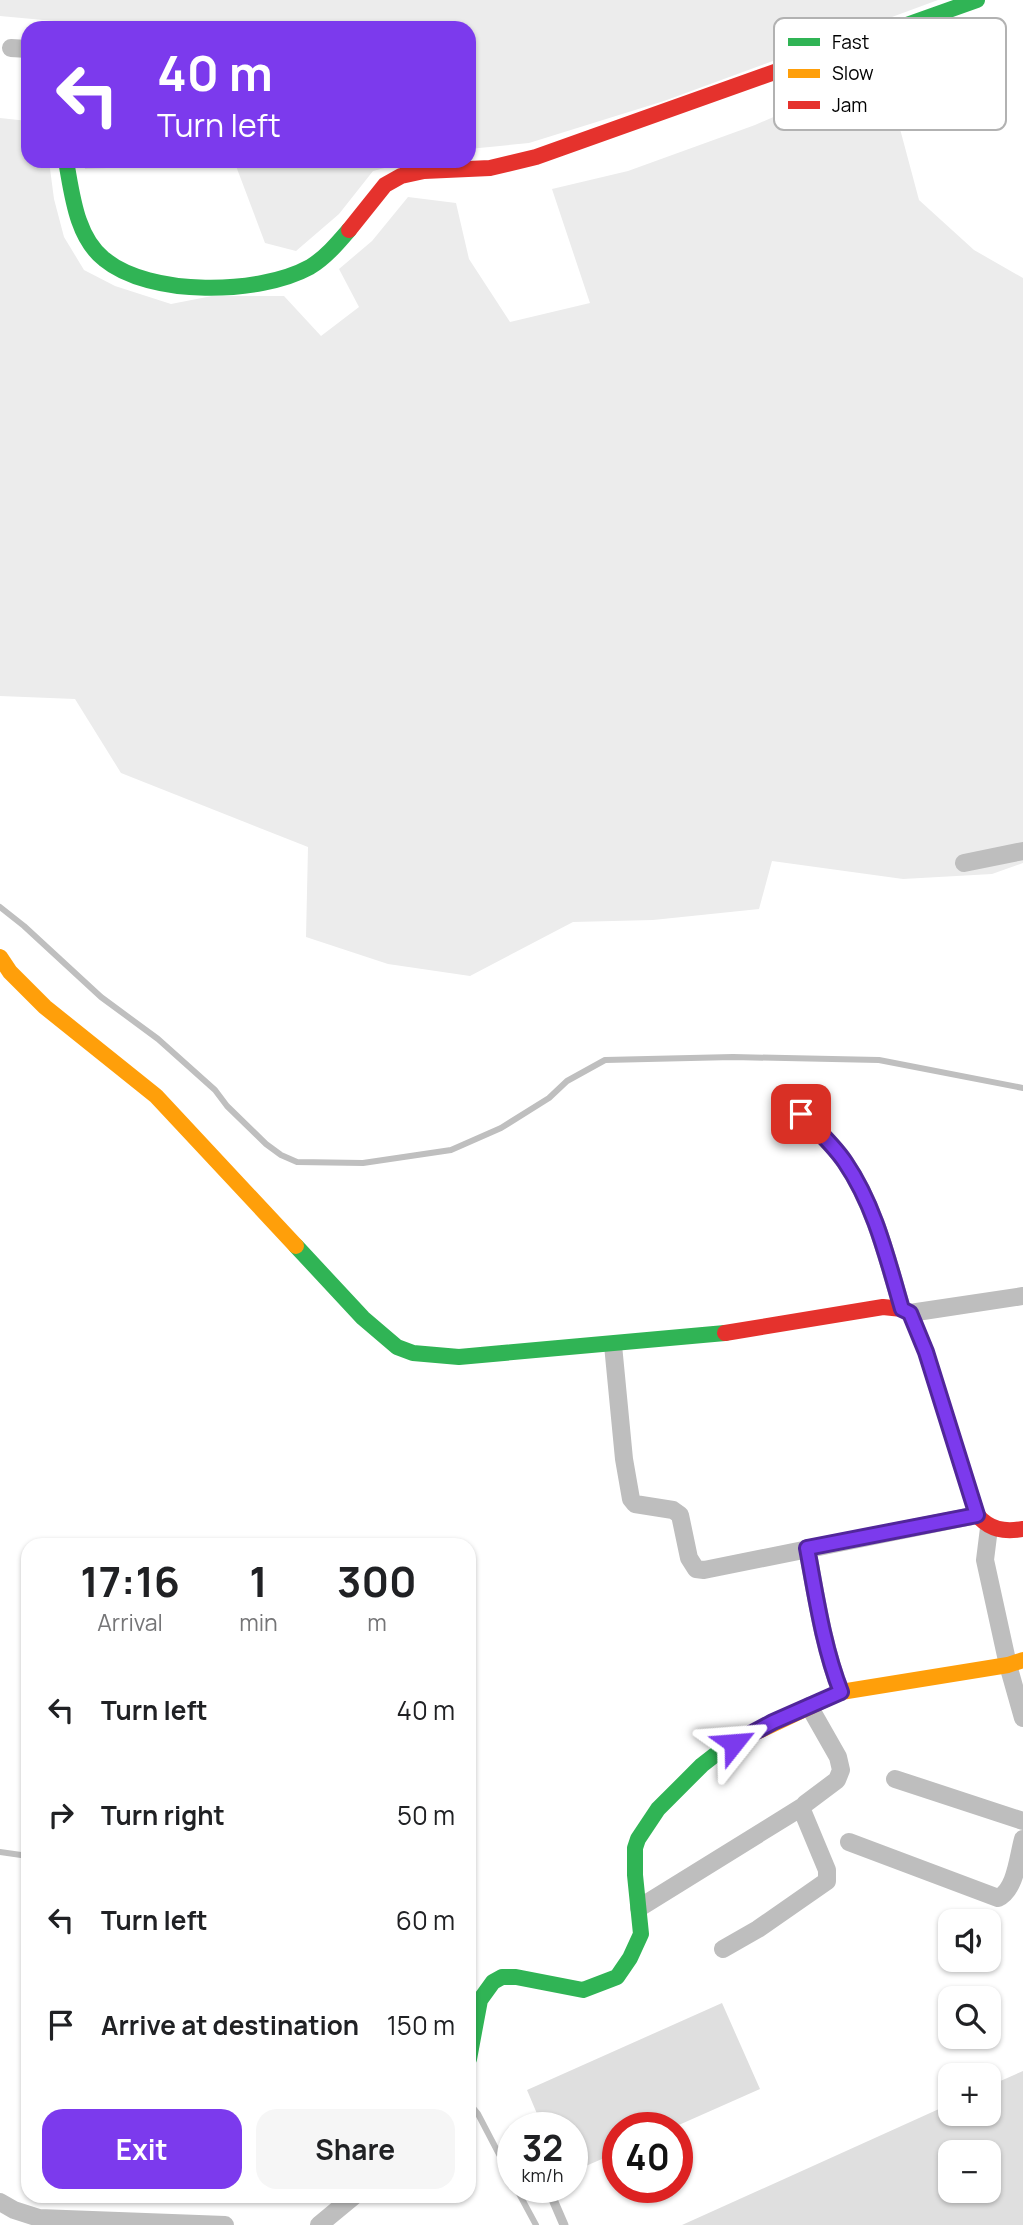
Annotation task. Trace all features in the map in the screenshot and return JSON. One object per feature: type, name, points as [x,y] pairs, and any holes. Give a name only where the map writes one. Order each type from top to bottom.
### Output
[{"type":"street","points":[[926,18],[977,0]]},
{"type":"street","points":[[67,168],[75,209],[89,238],[103,258],[123,272],[152,282],[193,286],[250,286],[289,279],[312,267],[330,251],[387,182],[408,172],[485,169],[536,157],[774,72]]},
{"type":"street","points":[[964,863],[1023,851]]},
{"type":"street","points":[[0,957],[10,972],[45,1007],[156,1096],[363,1318],[397,1347],[414,1353],[459,1357],[710,1336],[883,1307],[906,1311],[1023,1296]]},
{"type":"street","points":[[801,1114],[846,1163],[875,1218],[906,1311],[926,1352],[983,1521],[985,1560],[1015,1662],[1023,1717]]},
{"type":"street","points":[[613,1345],[625,1469],[631,1499],[635,1504],[673,1510],[680,1516],[689,1558],[696,1569],[705,1570],[807,1548],[983,1521],[1011,1531],[1023,1529]]},
{"type":"street","points":[[807,1548],[826,1646],[841,1692]]},
{"type":"street","points":[[476,2021],[480,2000],[494,1982],[502,1977],[516,1977],[583,1990],[617,1977],[637,1945],[642,1921],[635,1890],[635,1847],[658,1809],[720,1751],[773,1722],[841,1692],[1015,1662]]},
{"type":"street","points":[[639,1908],[802,1807],[837,1780],[841,1770],[838,1757],[809,1706]]},
{"type":"street","points":[[895,1779],[1023,1821]]},
{"type":"street","points":[[723,1949],[758,1930],[827,1881],[827,1870],[802,1813],[802,1807]]},
{"type":"street","points":[[849,1842],[998,1898],[1004,1895],[1011,1885],[1023,1839]]},
{"type":"street","points":[[0,2202],[38,2218],[225,2225]]},
{"type":"street","points":[[319,2225],[346,2203]]},
{"type":"lane","points":[[554,2203],[564,2225]]},
{"type":"shaded area","points":[[0,0],[938,0],[889,18],[774,18],[774,60],[664,101],[529,143],[476,148],[476,21],[54,21],[0,16]]},
{"type":"shaded area","points":[[774,117],[774,130],[900,130],[919,200],[974,250],[1023,278],[1023,863],[992,874],[903,879],[772,861],[759,909],[653,920],[573,922],[470,976],[388,964],[306,937],[308,847],[121,773],[75,699],[0,696],[0,118],[21,120],[21,168],[50,168],[54,199],[64,237],[84,270],[115,286],[171,304],[212,296],[284,296],[321,336],[359,307],[339,269],[372,241],[408,197],[456,203],[469,259],[510,322],[590,303],[552,189],[628,171]]},
{"type":"shaded area","points":[[237,168],[384,168],[373,171],[339,214],[296,251],[265,243]]},
{"type":"building","points":[[722,2003],[760,2089],[693,2119],[693,2112],[602,2112],[602,2159],[588,2165],[588,2112],[536,2112],[527,2090]]},
{"type":"building","points":[[1023,2071],[1023,2225],[682,2225],[938,2109],[938,2126],[1001,2126],[1001,2081]]},
{"type":"waterway","points":[[0,907],[101,997],[158,1039],[215,1090],[227,1106],[266,1144],[297,1162],[363,1163],[451,1150],[501,1128],[549,1098],[567,1081],[605,1060],[733,1057],[879,1060],[1023,1088]]},
{"type":"waterway","points":[[0,1852],[21,1855]]},
{"type":"waterway","points":[[476,2112],[497,2150]]},
{"type":"waterway","points":[[524,2203],[536,2225]]},
{"type":"traffic: fast","points":[[926,18],[977,0]]},
{"type":"traffic: fast","points":[[67,168],[73,200],[87,239],[104,259],[124,271],[148,280],[205,288],[263,283],[310,267],[326,255],[349,230]]},
{"type":"traffic: fast","points":[[296,1246],[363,1318],[397,1347],[413,1353],[459,1357],[725,1333]]},
{"type":"traffic: fast","points":[[476,2021],[480,2000],[493,1982],[502,1977],[516,1977],[583,1990],[617,1977],[641,1934],[635,1875],[635,1848],[638,1839],[658,1809],[702,1765],[720,1751],[752,1734]]},
{"type":"traffic: slow","points":[[0,957],[10,972],[45,1007],[156,1096],[296,1246]]},
{"type":"traffic: slow","points":[[752,1734],[841,1692],[1008,1665],[1023,1660]]},
{"type":"traffic: jam","points":[[349,230],[385,185],[401,176],[424,171],[490,168],[536,157],[774,72]]},
{"type":"traffic: jam","points":[[725,1333],[883,1307],[902,1309],[910,1313],[926,1352],[977,1515],[998,1529],[1023,1529]]},
{"type":"route","points":[[734,1743],[773,1722],[841,1692],[826,1646],[807,1548],[977,1515],[926,1352],[910,1313],[902,1309],[875,1218],[846,1163],[801,1114]]}]
